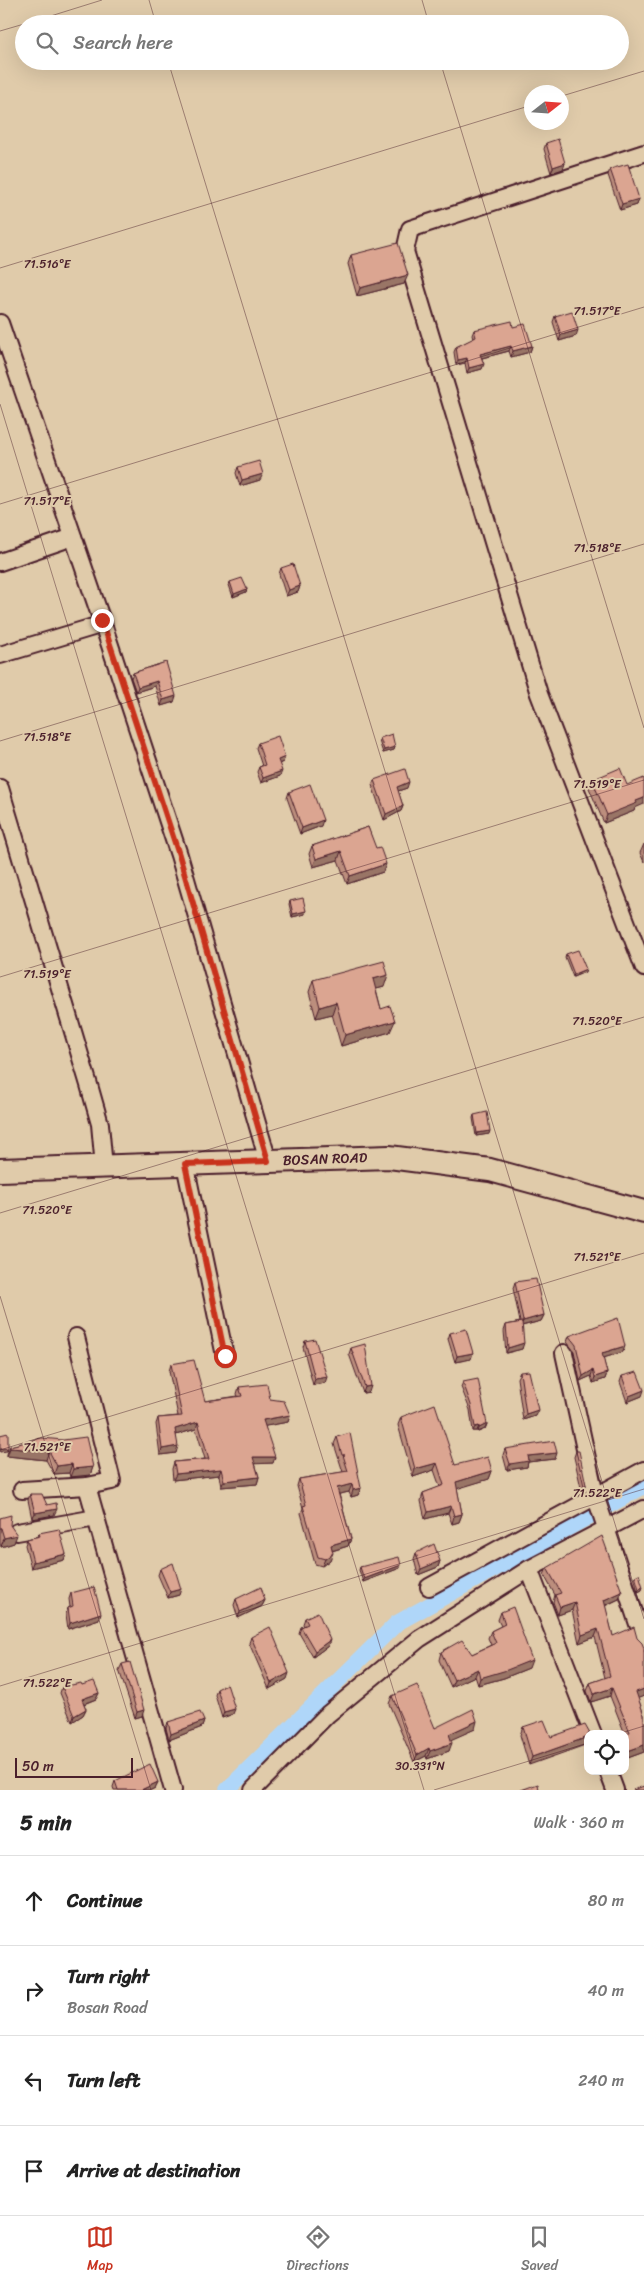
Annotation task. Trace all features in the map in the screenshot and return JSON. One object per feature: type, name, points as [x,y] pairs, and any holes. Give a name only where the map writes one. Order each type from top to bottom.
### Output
[{"type":"main road","name":"BOSAN ROAD","points":[[0,1170],[388,1157],[490,1170],[644,1212]]},
{"type":"street","points":[[644,153],[410,229],[405,251],[539,694],[644,968]]},
{"type":"street","points":[[0,323],[103,624],[179,855],[268,1161]]},
{"type":"street","points":[[0,562],[73,537]]},
{"type":"street","points":[[0,655],[103,624]]},
{"type":"street","points":[[0,788],[100,1124],[104,1167]]},
{"type":"street","points":[[185,1164],[225,1356]]},
{"type":"street","points":[[22,1490],[88,1486],[106,1484],[112,1481],[112,1474],[76,1337]]},
{"type":"street","points":[[564,1353],[601,1511],[644,1642]]},
{"type":"street","points":[[252,1790],[328,1714],[419,1639],[528,1569],[601,1511],[644,1470]]},
{"type":"street","points":[[88,1486],[173,1790]]},
{"type":"street","points":[[429,1587],[601,1511],[644,1508]]},
{"type":"street","points":[[17,1532],[96,1518]]},
{"type":"street","points":[[528,1569],[591,1730]]},
{"type":"street","points":[[609,1775],[615,1790]]},
{"type":"building","points":[[558,139],[565,163],[553,167],[546,143]]},
{"type":"building","points":[[628,164],[639,199],[622,204],[610,169]]},
{"type":"building","points":[[398,243],[408,275],[360,288],[351,255]]},
{"type":"building","points":[[572,311],[578,330],[561,335],[555,316]]},
{"type":"building","points":[[512,321],[513,327],[525,324],[532,346],[513,351],[511,346],[480,354],[484,364],[469,368],[467,358],[458,360],[456,347],[476,337],[474,330]]},
{"type":"building","points":[[259,461],[263,474],[242,480],[238,467]]},
{"type":"building","points":[[293,564],[300,586],[289,590],[281,568]]},
{"type":"building","points":[[242,578],[247,589],[234,594],[230,582]]},
{"type":"building","points":[[166,662],[176,696],[163,700],[157,681],[138,687],[133,673]]},
{"type":"building","points":[[392,734],[395,747],[384,750],[380,738]]},
{"type":"building","points":[[278,736],[285,757],[278,760],[282,771],[263,778],[259,767],[265,765],[258,743]]},
{"type":"building","points":[[620,768],[627,785],[644,778],[644,798],[636,801],[637,803],[607,815],[592,780]]},
{"type":"building","points":[[405,769],[409,782],[397,787],[403,806],[386,814],[374,780]]},
{"type":"building","points":[[310,784],[323,820],[302,828],[289,792]]},
{"type":"building","points":[[368,827],[376,848],[380,847],[386,864],[350,876],[341,851],[316,859],[312,846]]},
{"type":"building","points":[[303,898],[306,911],[293,914],[290,901]]},
{"type":"building","points":[[578,950],[586,969],[574,974],[566,954]]},
{"type":"building","points":[[384,961],[388,975],[373,979],[381,1009],[390,1006],[395,1021],[345,1035],[336,1002],[320,1007],[313,980]]},
{"type":"building","points":[[487,1112],[490,1131],[477,1133],[474,1115]]},
{"type":"building","points":[[536,1279],[544,1315],[523,1321],[515,1282]]},
{"type":"building","points":[[618,1318],[625,1346],[602,1353],[607,1373],[595,1377],[593,1370],[583,1376],[576,1345],[569,1336]]},
{"type":"building","points":[[522,1322],[524,1343],[508,1348],[506,1325]]},
{"type":"building","points":[[466,1329],[473,1353],[457,1356],[450,1333]]},
{"type":"building","points":[[315,1339],[327,1377],[315,1379],[305,1341]]},
{"type":"building","points":[[365,1344],[371,1386],[365,1387],[351,1348]]},
{"type":"building","points":[[194,1360],[205,1401],[242,1396],[239,1387],[267,1384],[270,1399],[284,1401],[290,1415],[263,1420],[275,1457],[253,1457],[259,1477],[224,1481],[221,1469],[176,1474],[174,1462],[209,1459],[198,1422],[175,1429],[178,1446],[162,1449],[158,1418],[182,1416],[171,1364]]},
{"type":"building","points":[[529,1371],[538,1410],[526,1414],[520,1372]]},
{"type":"building","points":[[637,1372],[644,1390],[629,1396],[622,1376]]},
{"type":"building","points":[[478,1379],[487,1424],[479,1428],[479,1426],[475,1427],[471,1405],[463,1382]]},
{"type":"building","points":[[435,1404],[455,1465],[488,1457],[492,1471],[456,1482],[462,1514],[454,1516],[451,1506],[428,1512],[423,1493],[444,1485],[437,1463],[415,1469],[401,1417]]},
{"type":"building","points":[[8,1433],[8,1448],[0,1449],[0,1435]]},
{"type":"building","points":[[350,1433],[361,1488],[353,1490],[352,1484],[337,1488],[351,1539],[331,1545],[333,1553],[325,1559],[318,1557],[303,1506],[306,1505],[299,1479],[348,1471],[337,1437]]},
{"type":"building","points":[[86,1437],[93,1467],[73,1469],[72,1464],[57,1466],[49,1451],[10,1448],[10,1446],[42,1438],[63,1440]]},
{"type":"building","points":[[554,1441],[557,1453],[528,1456],[529,1461],[510,1464],[505,1449]]},
{"type":"building","points":[[576,1451],[579,1451],[586,1485],[584,1486]]},
{"type":"building","points":[[30,1494],[42,1494],[47,1505],[56,1503],[57,1509],[35,1513]]},
{"type":"building","points":[[11,1515],[10,1525],[17,1535],[4,1538],[0,1528],[0,1518]]},
{"type":"building","points":[[59,1529],[66,1554],[33,1562],[27,1539],[40,1536],[39,1533]]},
{"type":"building","points":[[602,1536],[622,1592],[604,1600],[613,1636],[634,1627],[637,1638],[644,1648],[644,1689],[636,1692],[644,1715],[644,1745],[629,1751],[630,1732],[612,1688],[594,1694],[590,1683],[610,1676],[598,1629],[582,1635],[575,1602],[560,1607],[555,1595],[561,1593],[547,1568]]},
{"type":"building","points":[[434,1544],[440,1561],[421,1569],[416,1553]]},
{"type":"building","points":[[399,1557],[401,1565],[364,1579],[360,1567]]},
{"type":"building","points":[[173,1563],[181,1589],[170,1592],[160,1569]]},
{"type":"building","points":[[639,1574],[643,1587],[639,1589],[635,1576]]},
{"type":"building","points":[[94,1587],[101,1613],[70,1623],[68,1608],[73,1606],[71,1593]]},
{"type":"building","points":[[261,1587],[265,1600],[240,1612],[236,1599]]},
{"type":"building","points":[[513,1607],[532,1660],[480,1678],[478,1669],[454,1680],[441,1652],[462,1640],[472,1654],[496,1643],[491,1631],[505,1624],[501,1612]]},
{"type":"building","points":[[318,1612],[330,1640],[315,1651],[301,1627],[308,1624],[305,1618]]},
{"type":"building","points":[[270,1627],[289,1673],[271,1683],[251,1637]]},
{"type":"building","points":[[130,1662],[144,1710],[137,1712],[122,1664]]},
{"type":"building","points":[[94,1681],[99,1693],[82,1699],[86,1709],[74,1716],[62,1687],[81,1683],[82,1685]]},
{"type":"building","points":[[227,1684],[235,1709],[224,1712],[217,1689]]},
{"type":"building","points":[[417,1685],[435,1728],[473,1709],[477,1721],[449,1734],[452,1743],[430,1751],[429,1748],[417,1755],[392,1696]]},
{"type":"building","points":[[200,1712],[204,1721],[171,1734],[168,1722]]},
{"type":"building","points":[[544,1720],[551,1737],[585,1725],[588,1730],[584,1730],[584,1738],[532,1757],[523,1727]]},
{"type":"building","points":[[150,1764],[158,1782],[141,1790],[118,1790],[115,1781]]},
{"type":"building","points":[[538,1784],[539,1790],[521,1790]]},
{"type":"building","points":[[644,1786],[644,1790],[633,1790]]},
{"type":"waterway","points":[[227,1790],[397,1623],[644,1486]]},
{"type":"route","points":[[102,620],[179,855],[268,1161],[185,1164],[225,1356]]}]
